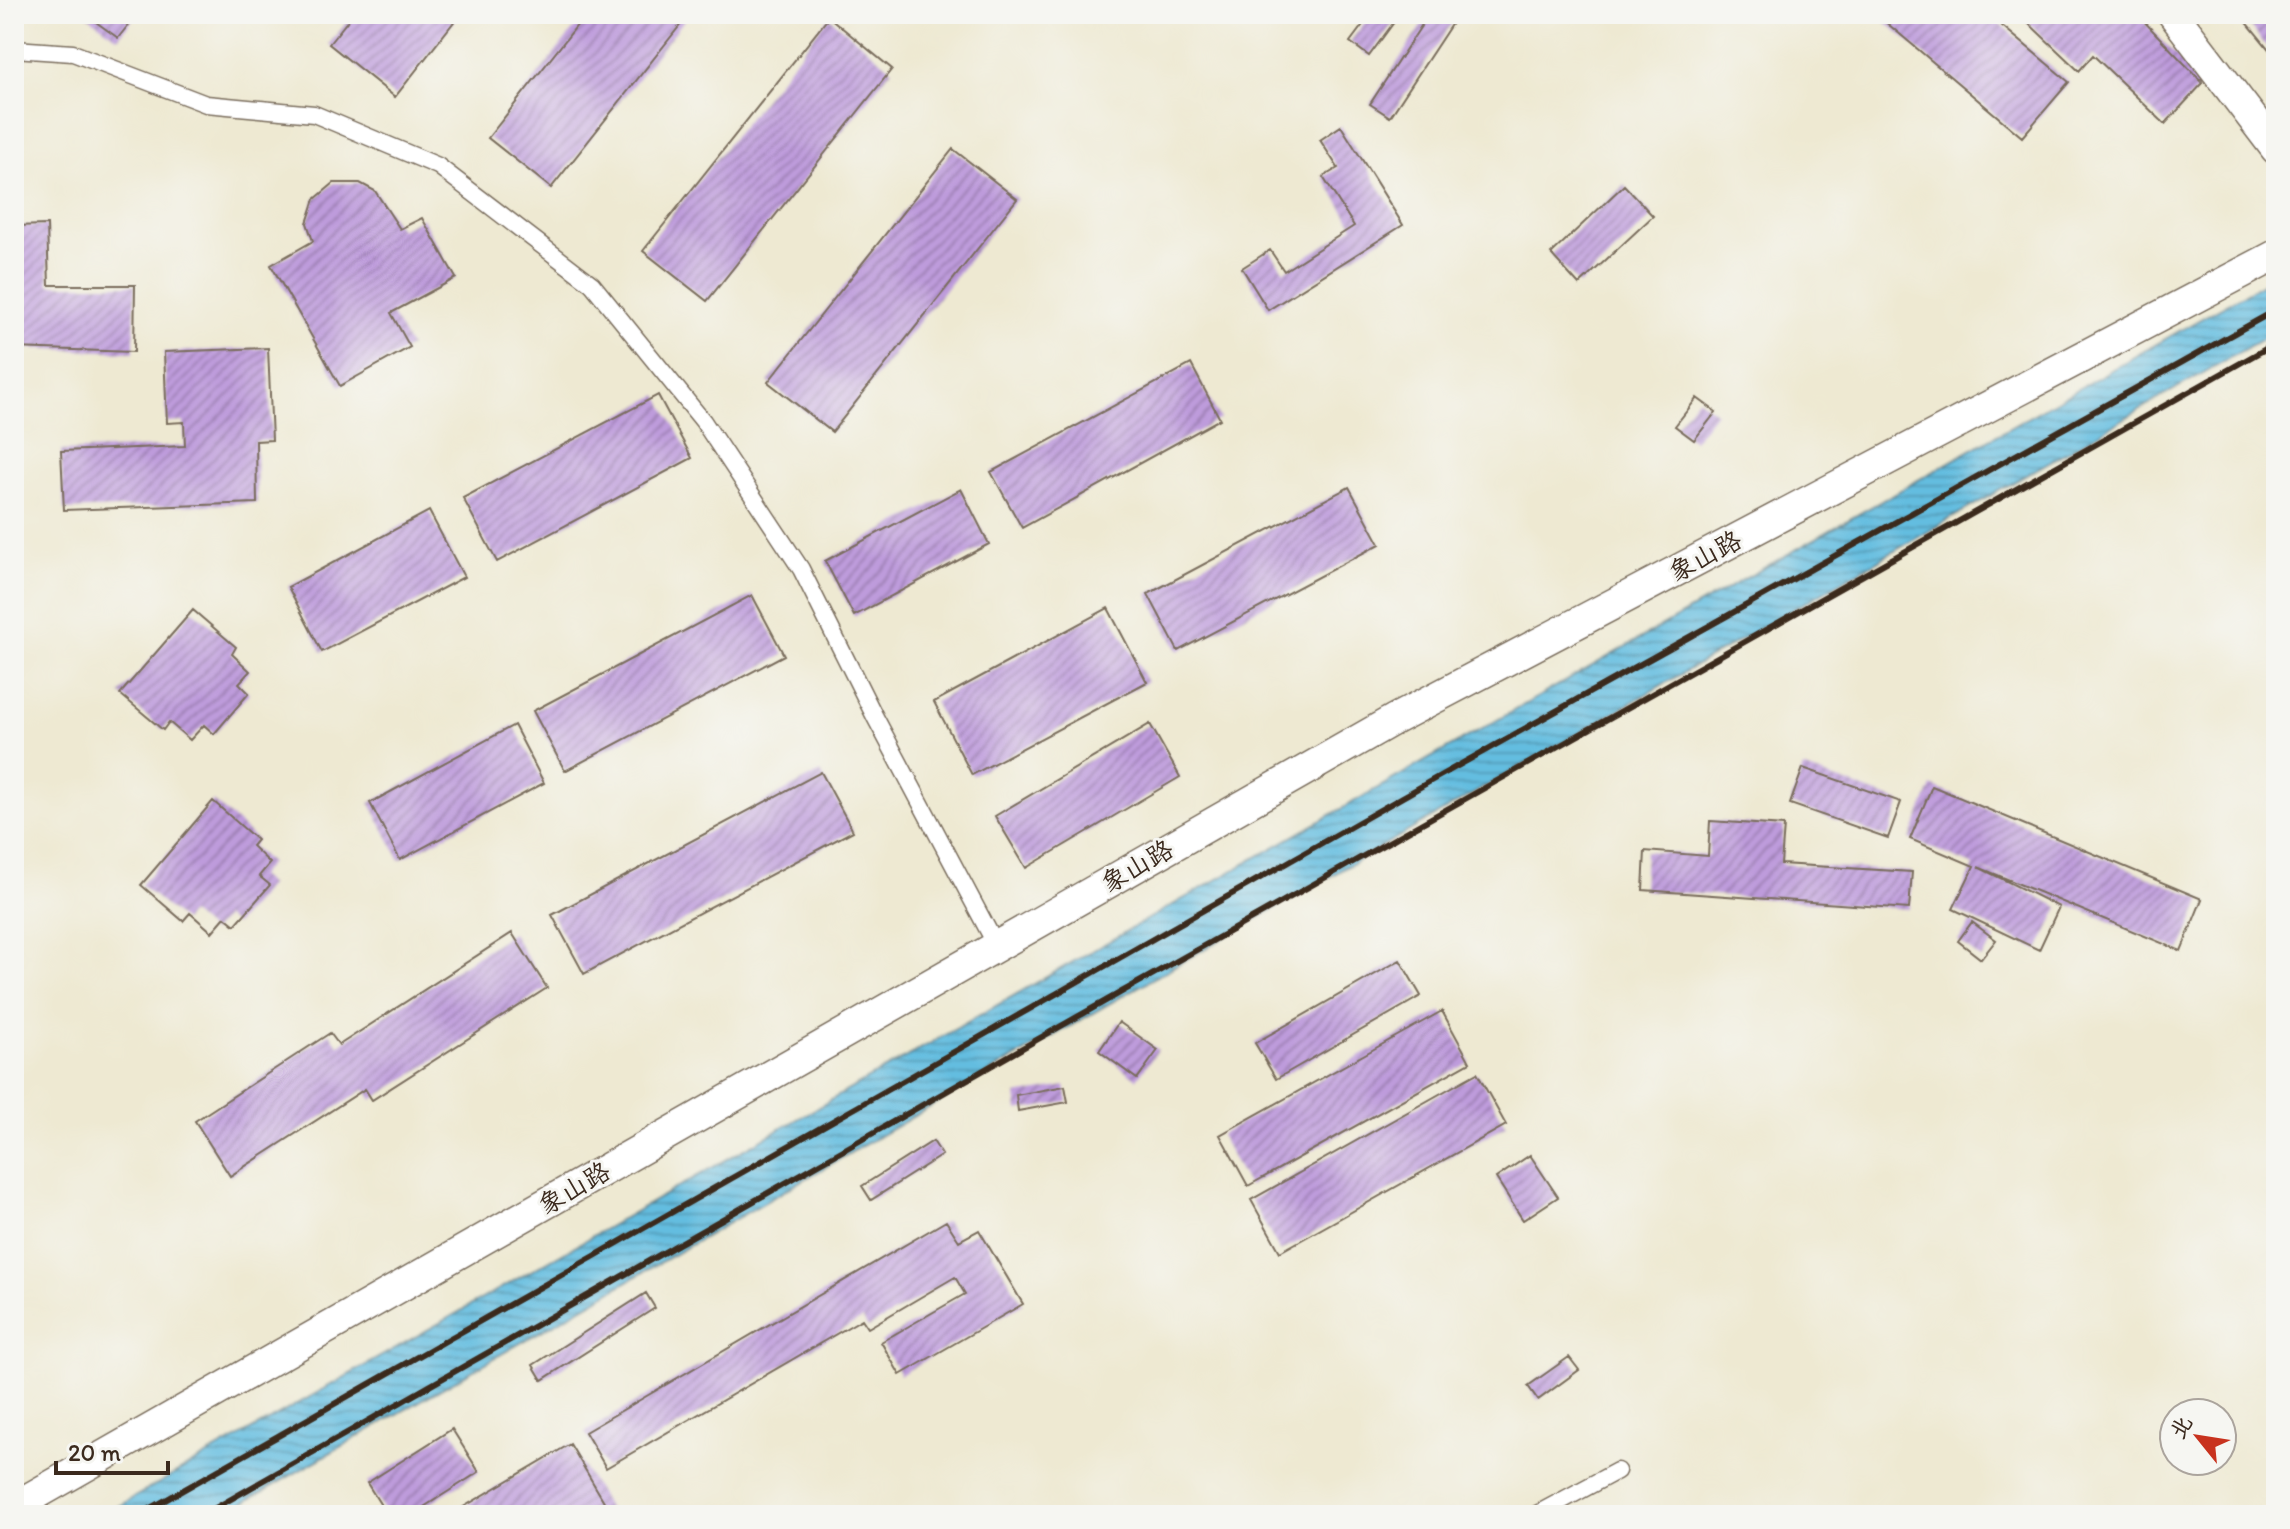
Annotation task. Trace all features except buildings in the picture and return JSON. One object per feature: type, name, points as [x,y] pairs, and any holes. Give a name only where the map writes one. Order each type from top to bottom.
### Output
[{"type":"street","points":[[2173,14],[2276,149]]},
{"type":"street","name":"象山路","points":[[14,1507],[1395,719],[2276,255]]},
{"type":"lane","points":[[14,49],[73,53],[206,104],[314,114],[438,166],[592,284],[703,421],[801,569],[875,717],[997,947]]},
{"type":"lane","points":[[1535,1515],[1617,1471]]},
{"type":"water","points":[[2276,276],[2276,331],[222,1515],[103,1515]]},
{"type":"railway","points":[[139,1515],[1436,778],[2276,310]]},
{"type":"railway","points":[[203,1515],[1054,1030],[2276,343]]}]
